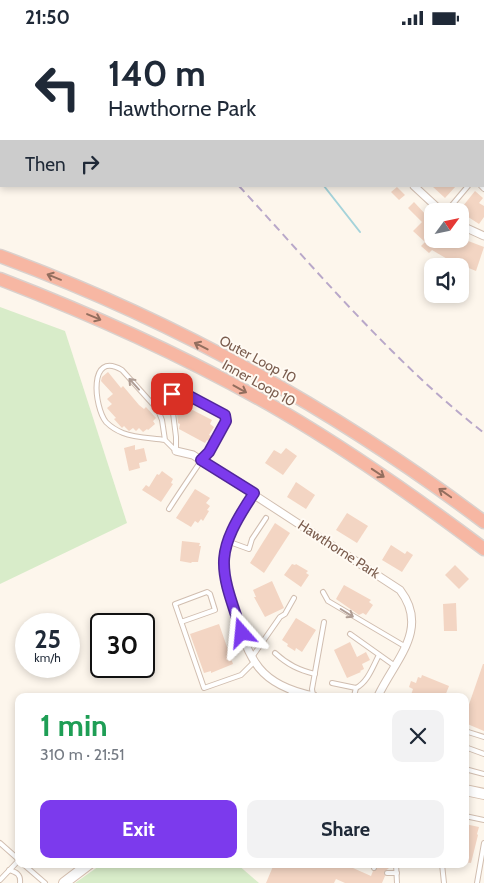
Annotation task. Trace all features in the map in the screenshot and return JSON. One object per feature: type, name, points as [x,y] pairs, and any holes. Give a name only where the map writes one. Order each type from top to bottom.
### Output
[{"type":"highway","name":"Outer Loop 10","points":[[0,256],[110,301],[261,377],[376,446],[484,522]]},
{"type":"highway","name":"Inner Loop 10","points":[[0,279],[59,302],[144,340],[280,411],[372,469],[484,549]]},
{"type":"main road","points":[[469,791],[484,794]]},
{"type":"main road","points":[[64,883],[84,868]]},
{"type":"street","points":[[415,187],[432,203]]},
{"type":"street","points":[[469,229],[484,236]]},
{"type":"street","name":"Hawthorne Park","points":[[176,451],[193,455],[400,590],[406,598],[412,615],[412,633],[380,693]]},
{"type":"street","points":[[254,493],[237,519],[227,541],[223,563],[226,587],[246,648],[253,660],[276,683],[290,693]]},
{"type":"lane","points":[[454,203],[467,187]]},
{"type":"lane","points":[[165,440],[162,420],[158,411],[122,370],[115,366],[107,366],[101,369],[96,379],[100,410],[107,423],[123,433],[165,440],[176,451]]},
{"type":"lane","points":[[169,509],[201,460],[209,452],[226,418],[225,415],[177,390],[171,397],[176,451]]},
{"type":"lane","points":[[227,541],[249,549],[252,539],[266,517]]},
{"type":"lane","points":[[181,622],[215,609],[210,594],[206,592],[175,604],[181,622],[204,688],[241,675],[253,660],[280,617],[285,615],[294,598]]},
{"type":"lane","points":[[323,592],[328,601],[406,647]]},
{"type":"lane","points":[[313,693],[312,689],[324,621]]},
{"type":"lane","points":[[350,634],[395,666]]},
{"type":"lane","points":[[276,653],[286,663],[299,670],[315,674]]},
{"type":"lane","points":[[332,683],[356,688],[364,683],[379,655]]},
{"type":"lane","points":[[355,693],[356,688]]},
{"type":"lane","points":[[469,732],[484,737]]},
{"type":"lane","points":[[469,748],[484,753]]},
{"type":"lane","points":[[469,770],[484,774]]},
{"type":"lane","points":[[469,817],[484,820]]},
{"type":"lane","points":[[0,843],[15,857]]},
{"type":"lane","points":[[477,883],[484,843]]},
{"type":"lane","points":[[0,880],[15,863]]},
{"type":"lane","points":[[28,868],[45,883]]},
{"type":"lane","points":[[396,868],[398,883]]},
{"type":"lane","points":[[442,868],[444,883]]},
{"type":"lane","points":[[9,870],[17,873],[20,883]]},
{"type":"lane","points":[[387,873],[397,873]]},
{"type":"green space","points":[[0,307],[65,331],[127,523],[0,584]]},
{"type":"green space","points":[[96,868],[242,868],[259,883],[75,883]]},
{"type":"building","points":[[397,187],[405,195],[399,200],[391,192]]},
{"type":"building","points":[[433,187],[455,187],[445,198]]},
{"type":"building","points":[[475,191],[483,198],[479,203],[484,206],[484,217],[479,224],[469,218],[469,203],[465,203]]},
{"type":"building","points":[[414,202],[424,213],[424,241],[413,231],[422,222],[408,208]]},
{"type":"building","points":[[469,241],[484,247],[476,271],[469,268],[469,258],[446,258],[432,250],[429,253],[421,246],[424,243],[424,248],[469,248]]},
{"type":"building","points":[[108,372],[121,388],[123,386],[139,405],[144,409],[146,407],[156,418],[153,421],[155,424],[148,430],[143,432],[139,428],[136,431],[133,428],[129,431],[124,426],[122,428],[114,419],[116,418],[107,408],[112,404],[107,399],[113,394],[101,381],[102,377]]},
{"type":"building","points":[[177,402],[212,420],[210,424],[214,427],[209,435],[212,436],[209,441],[207,440],[205,443],[179,429]]},
{"type":"building","points":[[135,445],[135,450],[144,448],[147,461],[139,463],[140,468],[129,471],[124,448]]},
{"type":"building","points":[[286,448],[297,456],[283,475],[265,463],[274,450],[281,454]]},
{"type":"building","points":[[162,471],[173,479],[171,483],[173,484],[161,502],[142,490],[146,485],[149,487],[157,474],[159,475]]},
{"type":"building","points":[[296,482],[315,495],[306,509],[287,497]]},
{"type":"building","points":[[195,489],[210,498],[206,503],[210,506],[203,521],[201,519],[198,523],[195,521],[191,527],[176,518]]},
{"type":"building","points":[[347,513],[368,526],[357,543],[336,530]]},
{"type":"building","points":[[275,523],[290,533],[264,573],[250,563]]},
{"type":"building","points":[[182,541],[200,543],[198,562],[180,561]]},
{"type":"building","points":[[391,545],[405,554],[407,551],[413,555],[402,572],[382,560]]},
{"type":"building","points":[[292,564],[296,564],[308,571],[306,573],[309,575],[301,587],[284,575]]},
{"type":"building","points":[[455,565],[469,579],[459,589],[445,575]]},
{"type":"building","points":[[272,581],[284,608],[265,617],[254,597],[256,597],[253,590]]},
{"type":"building","points":[[344,585],[371,600],[369,602],[373,605],[366,615],[363,613],[359,615],[336,599]]},
{"type":"building","points":[[456,603],[457,631],[444,631],[443,604]]},
{"type":"building","points":[[296,618],[316,630],[302,652],[296,648],[295,651],[282,640]]},
{"type":"building","points":[[219,624],[233,664],[211,673],[211,671],[204,673],[190,634]]},
{"type":"building","points":[[350,642],[357,657],[366,652],[370,660],[362,664],[364,669],[361,672],[347,678],[334,650]]},
{"type":"building","points":[[484,664],[484,731],[469,725],[469,704]]},
{"type":"building","points":[[422,675],[449,686],[446,693],[412,693],[413,689],[409,687],[411,681],[416,683],[418,677],[421,678]]},
{"type":"building","points":[[469,825],[479,827],[471,863],[469,863]]},
{"type":"building","points":[[272,868],[353,868],[371,876],[377,868],[389,868],[384,872],[385,876],[382,883],[345,883],[336,879],[334,883],[266,883]]},
{"type":"waterway","points":[[325,187],[360,232]]},
{"type":"railway","points":[[240,187],[387,346],[450,405],[484,433]]},
{"type":"route","points":[[172,394],[177,390],[180,391],[225,415],[226,421],[209,452],[201,460],[254,493],[237,519],[226,543],[223,563],[226,587],[242,633]]}]
